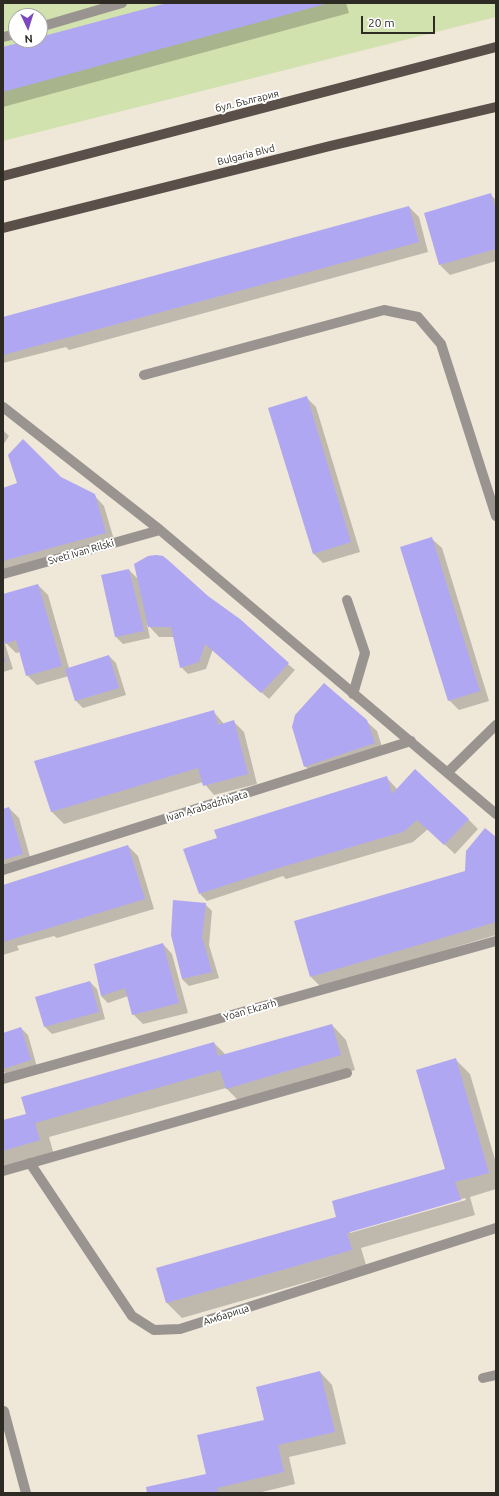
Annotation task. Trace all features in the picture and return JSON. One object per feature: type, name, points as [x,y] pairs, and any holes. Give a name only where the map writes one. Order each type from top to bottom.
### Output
[{"type":"main road","name":"бул. България","points":[[3,176],[496,47]]},
{"type":"main road","name":"Bulgaria Blvd","points":[[3,228],[330,146],[496,107]]},
{"type":"street","points":[[48,25],[122,3]]},
{"type":"street","points":[[144,375],[384,310],[418,317],[441,344],[496,516]]},
{"type":"street","points":[[3,407],[160,530],[496,814]]},
{"type":"street","name":"Sveti Ivan Rilski","points":[[3,574],[160,530]]},
{"type":"street","points":[[347,600],[365,653],[353,694]]},
{"type":"street","points":[[448,772],[496,725]]},
{"type":"street","name":"Ivan Arabadzhiyata","points":[[3,870],[411,741]]},
{"type":"street","name":"Yoan Ekzarh","points":[[3,1079],[496,941]]},
{"type":"street","points":[[3,1171],[347,1073]]},
{"type":"street","name":"Амбарица","points":[[30,1163],[132,1316],[154,1330],[180,1329],[496,1228]]},
{"type":"street","points":[[483,1378],[496,1375]]},
{"type":"street","points":[[4,1411],[26,1493]]},
{"type":"green space","points":[[3,3],[496,3],[496,17],[3,141]]},
{"type":"building","points":[[167,3],[329,3],[3,92],[3,47],[8,46],[8,48],[48,48],[48,35]]},
{"type":"building","points":[[491,193],[496,211],[496,249],[439,265],[424,213]]},
{"type":"building","points":[[409,206],[419,242],[3,355],[3,317]]},
{"type":"building","points":[[307,396],[351,542],[313,554],[268,408]]},
{"type":"building","points":[[23,439],[61,477],[95,494],[106,533],[3,561],[3,488],[17,483],[8,455]]},
{"type":"building","points":[[432,537],[480,691],[448,701],[400,547]]},
{"type":"building","points":[[148,556],[163,556],[168,560],[208,596],[240,619],[289,663],[261,693],[205,644],[199,662],[180,668],[171,627],[148,627],[134,564]]},
{"type":"building","points":[[129,569],[144,631],[115,637],[101,575]]},
{"type":"building","points":[[38,584],[62,666],[26,676],[16,640],[5,644],[3,638],[3,594]]},
{"type":"building","points":[[3,653],[6,662],[3,663]]},
{"type":"building","points":[[109,655],[119,688],[75,701],[65,669]]},
{"type":"building","points":[[324,683],[367,720],[375,743],[304,767],[292,727],[295,715]]},
{"type":"building","points":[[214,710],[218,725],[234,720],[248,774],[203,786],[198,768],[51,812],[34,761]]},
{"type":"building","points":[[415,769],[469,819],[444,845],[417,820],[403,832],[275,869],[199,894],[183,849],[217,838],[214,830],[387,776],[392,794]]},
{"type":"building","points":[[9,807],[23,854],[3,860],[3,809]]},
{"type":"building","points":[[485,828],[496,837],[496,922],[310,977],[294,921],[465,871],[466,851]]},
{"type":"building","points":[[128,845],[145,899],[3,942],[3,885]]},
{"type":"building","points":[[173,900],[206,903],[202,937],[212,972],[182,979],[171,935]]},
{"type":"building","points":[[163,943],[179,1003],[132,1015],[125,988],[101,996],[94,964]]},
{"type":"building","points":[[90,981],[99,1012],[44,1027],[35,997]]},
{"type":"building","points":[[332,1024],[341,1055],[226,1089],[220,1070],[35,1123],[40,1140],[3,1151],[3,1120],[26,1114],[21,1097],[214,1042],[218,1056]]},
{"type":"building","points":[[21,1027],[31,1060],[3,1069],[3,1033]]},
{"type":"building","points":[[456,1058],[489,1173],[455,1182],[461,1200],[347,1233],[352,1250],[166,1303],[156,1268],[336,1217],[332,1201],[445,1169],[416,1070]]},
{"type":"building","points":[[320,1371],[335,1432],[278,1445],[284,1472],[217,1488],[219,1493],[147,1493],[146,1487],[206,1474],[197,1435],[264,1420],[256,1387]]}]
